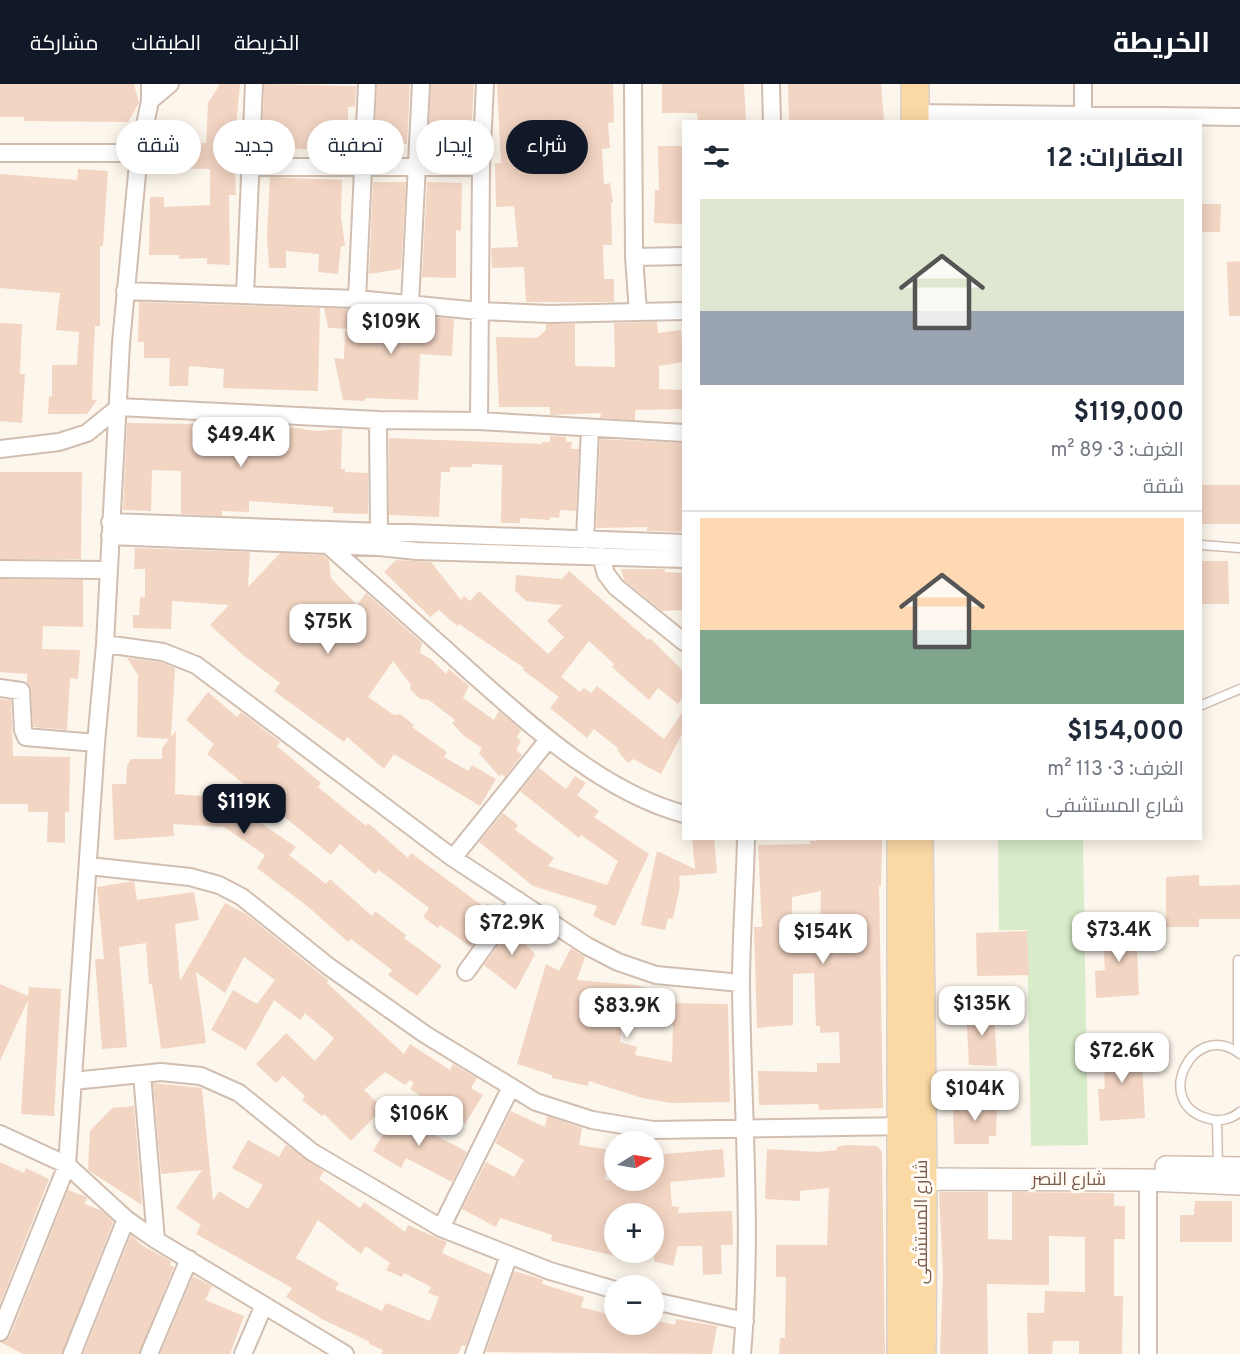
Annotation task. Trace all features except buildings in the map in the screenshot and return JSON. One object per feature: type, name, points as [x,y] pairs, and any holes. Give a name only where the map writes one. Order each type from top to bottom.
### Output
[{"type":"main road","points":[[897,84],[909,119]]},
{"type":"main road","points":[[909,119],[915,84]]},
{"type":"main road","name":"شارع المستشفى","points":[[901,840],[922,1354]]},
{"type":"main road","name":"شارع المستشفى","points":[[912,1126],[919,840]]},
{"type":"main road","name":"شارع المستشفى","points":[[901,1354],[913,1175]]},
{"type":"street","points":[[146,120],[150,101],[150,84]]},
{"type":"street","points":[[150,101],[170,84]]},
{"type":"street","points":[[253,120],[254,84]]},
{"type":"street","points":[[365,120],[367,84]]},
{"type":"street","points":[[419,120],[421,84]]},
{"type":"street","points":[[483,120],[485,84]]},
{"type":"street","points":[[633,84],[634,257],[638,312]]},
{"type":"street","points":[[771,84],[772,120]]},
{"type":"street","points":[[1083,84],[1083,114]]},
{"type":"street","points":[[909,119],[1083,114],[1240,117]]},
{"type":"street","points":[[0,153],[116,153]]},
{"type":"street","points":[[0,1332],[67,1165],[105,644],[107,570],[125,291],[137,174]]},
{"type":"street","points":[[246,296],[251,174]]},
{"type":"street","points":[[357,299],[363,174]]},
{"type":"street","points":[[410,304],[417,174]]},
{"type":"street","points":[[479,421],[481,174]]},
{"type":"street","points":[[634,257],[682,256]]},
{"type":"street","points":[[125,291],[357,299],[479,311],[550,314],[682,311]]},
{"type":"street","points":[[0,449],[59,442],[87,433],[119,407],[378,420],[479,421],[682,433]]},
{"type":"street","points":[[378,420],[379,531]]},
{"type":"street","points":[[585,540],[590,429]]},
{"type":"street","points":[[110,529],[379,531],[682,543]]},
{"type":"street","points":[[110,529],[417,551],[682,559]]},
{"type":"street","points":[[328,545],[548,740],[606,778],[664,809],[682,814]]},
{"type":"street","points":[[601,556],[606,574],[616,587],[682,640]]},
{"type":"street","points":[[0,568],[107,570]]},
{"type":"street","points":[[105,644],[163,652],[196,665],[453,858],[618,962],[656,975],[741,983]]},
{"type":"street","points":[[0,688],[21,691],[23,730],[26,737],[96,743]]},
{"type":"street","points":[[453,858],[548,740]]},
{"type":"street","points":[[742,1354],[745,1321],[745,1130],[741,983],[746,840]]},
{"type":"street","points":[[89,866],[190,877],[219,885],[242,897],[328,966],[426,1035],[536,1102],[563,1113],[622,1127],[653,1131],[912,1126]]},
{"type":"street","points":[[466,972],[518,900]]},
{"type":"street","points":[[73,1081],[161,1072],[201,1076],[238,1093],[312,1152],[441,1228],[509,1255],[604,1286]]},
{"type":"street","points":[[142,1074],[156,1240]]},
{"type":"street","points":[[441,1228],[511,1087]]},
{"type":"street","points":[[0,1134],[67,1165],[126,1219],[156,1240],[337,1352]]},
{"type":"street","name":"شارع النصر","points":[[913,1175],[953,1166],[1240,1168]]},
{"type":"street","name":"شارع النصر","points":[[913,1175],[1240,1184]]},
{"type":"street","points":[[1148,1180],[1148,1354]]},
{"type":"street","points":[[72,1354],[126,1219]]},
{"type":"street","points":[[474,1354],[509,1255]]},
{"type":"street","points":[[149,1354],[189,1259]]},
{"type":"street","points":[[664,1303],[745,1321]]},
{"type":"street","points":[[243,1354],[264,1305]]},
{"type":"lane","points":[[1202,545],[1240,548]]},
{"type":"lane","points":[[1202,705],[1240,689]]},
{"type":"lane","points":[[1238,960],[1239,1053],[1222,1046],[1204,1048],[1190,1057],[1181,1072],[1180,1090],[1187,1106],[1200,1117],[1217,1121],[1236,1116],[1240,1112]]},
{"type":"lane","points":[[1217,1121],[1218,1167]]},
{"type":"green space","points":[[998,840],[1083,840],[1088,1145],[1031,1146],[1027,930],[999,930]]}]
